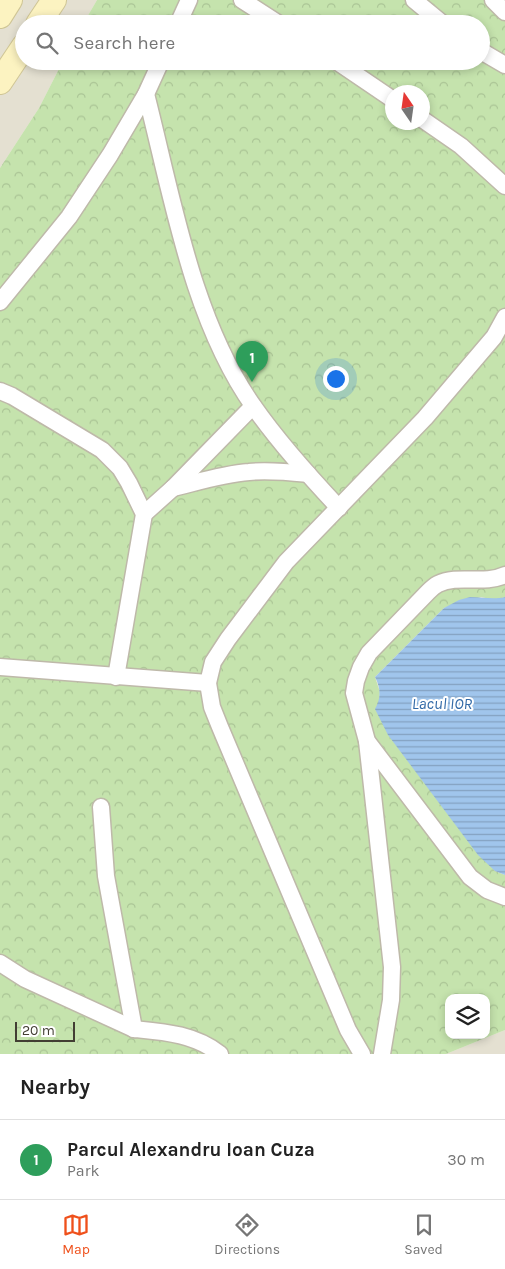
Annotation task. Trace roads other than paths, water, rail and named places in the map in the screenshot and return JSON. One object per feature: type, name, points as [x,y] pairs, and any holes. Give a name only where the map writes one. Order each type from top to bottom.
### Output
[{"type":"main road","points":[[0,16],[10,0]]},
{"type":"main road","points":[[44,15],[54,0]]},
{"type":"main road","points":[[0,82],[15,60]]},
{"type":"street","points":[[182,15],[189,0]]},
{"type":"street","points":[[242,0],[265,15]]},
{"type":"street","points":[[414,0],[432,15]]},
{"type":"street","points":[[493,0],[505,12]]},
{"type":"street","points":[[490,56],[505,65]]},
{"type":"street","points":[[0,302],[69,217],[110,155],[146,94],[157,70]]},
{"type":"street","points":[[349,70],[385,94]]},
{"type":"street","points":[[146,94],[189,266],[207,316],[228,362],[253,406],[308,474],[339,508]]},
{"type":"street","points":[[430,125],[461,146],[505,186]]},
{"type":"street","points":[[362,1054],[348,1030],[220,727],[212,707],[208,683],[213,662],[286,562],[431,411],[494,337],[505,317]]},
{"type":"street","points":[[0,391],[12,396],[102,450],[124,475],[144,514],[116,677]]},
{"type":"street","points":[[144,514],[173,488],[253,406]]},
{"type":"street","points":[[173,488],[249,472],[308,474]]},
{"type":"street","points":[[382,1054],[390,1000],[392,967],[368,741],[354,693],[356,681],[369,652],[438,584],[505,575]]},
{"type":"street","points":[[0,668],[208,683]]},
{"type":"street","points":[[368,741],[470,877],[487,890],[505,898]]},
{"type":"street","points":[[101,807],[106,876],[134,1029]]},
{"type":"street","points":[[0,963],[25,980],[134,1029],[179,1035],[205,1043],[220,1054]]},
{"type":"water","name":"Lacul IOR","points":[[470,597],[505,597],[505,875],[495,871],[478,855],[388,735],[375,709],[380,693],[375,677],[444,608],[459,600]]},
{"type":"place","name":"Parcul Alexandru Ioan Cuza","points":[[252,382]]}]
